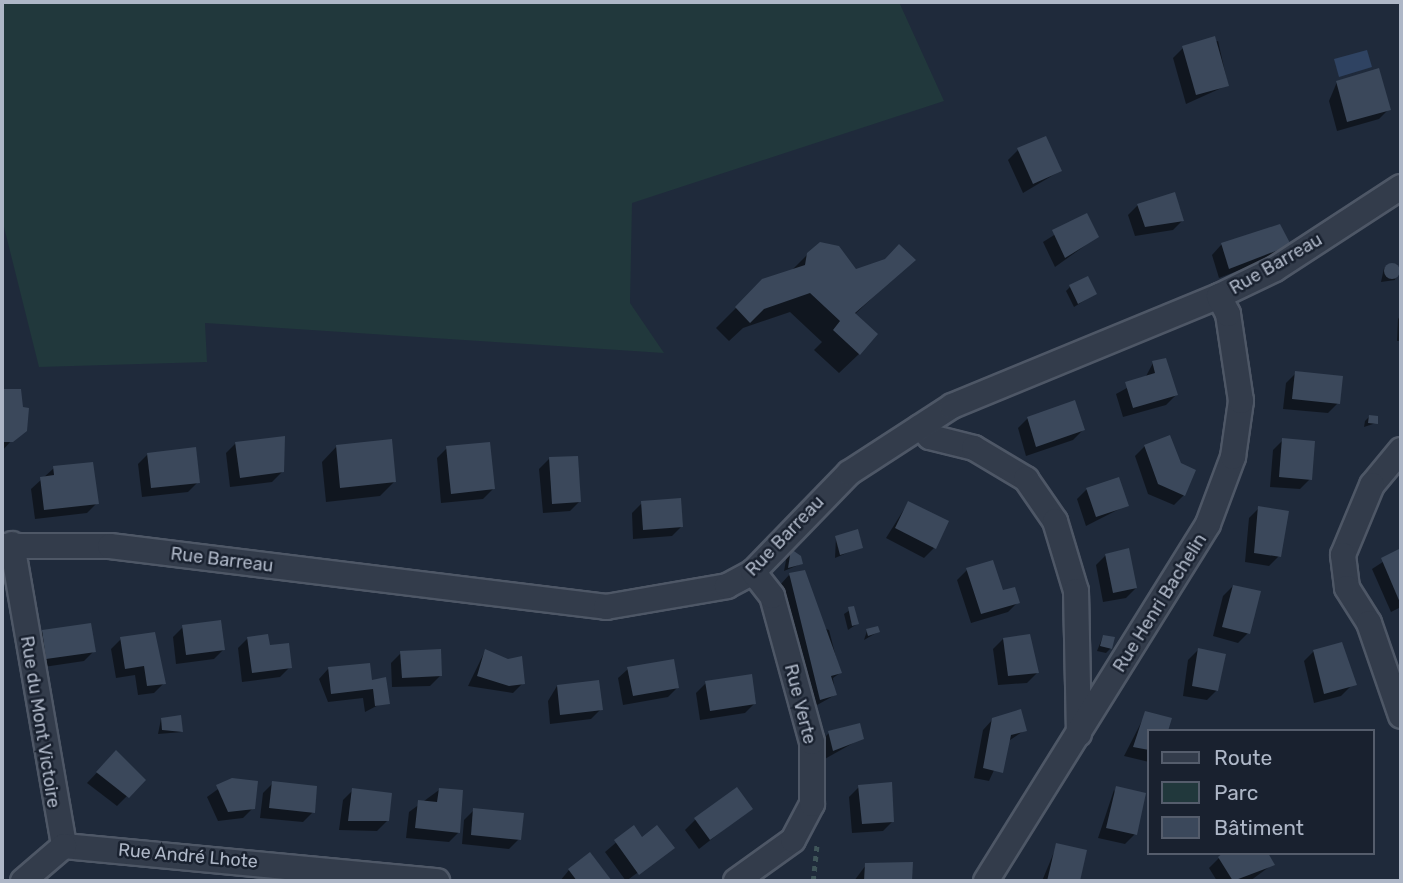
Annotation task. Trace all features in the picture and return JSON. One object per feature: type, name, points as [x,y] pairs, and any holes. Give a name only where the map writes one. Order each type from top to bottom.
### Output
[{"type":"street","name":"Rue Barreau","points":[[7,545],[110,546],[606,607],[727,586],[753,572],[849,473],[952,406],[1219,296],[1275,269],[1401,187]]},
{"type":"street","name":"Rue Henri Bachelin","points":[[986,881],[1208,524],[1233,457],[1239,369],[1219,296]]},
{"type":"street","points":[[920,427],[930,437],[974,448],[1026,480],[1055,521],[1076,591],[1079,734]]},
{"type":"street","points":[[1401,450],[1372,485],[1343,555],[1347,588],[1369,623],[1401,716]]},
{"type":"street","name":"Rue du Mont Victoire","points":[[7,545],[64,846]]},
{"type":"street","name":"Rue Verte","points":[[736,881],[793,840],[811,804],[812,742],[772,596],[753,572]]},
{"type":"street","points":[[23,881],[64,846]]},
{"type":"street","name":"Rue André Lhote","points":[[64,846],[437,881]]},
{"type":"green space","points":[[2,2],[899,2],[944,101],[632,203],[630,303],[664,353],[205,323],[207,362],[39,367],[2,219]]},
{"type":"water","points":[[1367,50],[1372,67],[1339,77],[1334,59]]},
{"type":"building","points":[[1215,36],[1229,86],[1196,95],[1182,46]]},
{"type":"building","points":[[1379,68],[1391,110],[1347,122],[1336,81]]},
{"type":"building","points":[[1046,136],[1062,171],[1033,184],[1017,148]]},
{"type":"building","points":[[1175,192],[1184,221],[1145,227],[1137,204]]},
{"type":"building","points":[[1087,213],[1099,237],[1065,258],[1052,230]]},
{"type":"building","points":[[1280,224],[1291,245],[1229,269],[1221,243]]},
{"type":"building","points":[[820,242],[839,246],[856,269],[885,259],[899,244],[916,260],[855,313],[878,334],[860,355],[833,330],[840,321],[810,293],[764,309],[750,323],[735,307],[762,279],[805,265],[807,253]]},
{"type":"building","points":[[1392,263],[1398,265],[1398,277],[1392,279],[1386,277],[1384,271],[1386,265]]},
{"type":"building","points":[[1088,276],[1097,294],[1078,304],[1069,285]]},
{"type":"building","points":[[1166,358],[1178,395],[1133,408],[1125,382],[1155,373],[1152,361]]},
{"type":"building","points":[[1295,371],[1343,376],[1340,404],[1292,399]]},
{"type":"building","points":[[2,389],[21,389],[23,407],[29,408],[27,431],[13,442],[2,442]]},
{"type":"building","points":[[1075,400],[1085,430],[1036,447],[1027,417]]},
{"type":"building","points":[[1369,415],[1378,416],[1378,424],[1368,423]]},
{"type":"building","points":[[1170,435],[1181,463],[1196,470],[1185,496],[1158,484],[1144,445]]},
{"type":"building","points":[[285,436],[284,472],[240,478],[235,442]]},
{"type":"building","points":[[1282,438],[1315,441],[1312,480],[1279,477]]},
{"type":"building","points":[[392,439],[396,482],[340,488],[336,445]]},
{"type":"building","points":[[490,442],[495,489],[451,494],[446,446]]},
{"type":"building","points":[[196,447],[200,483],[151,488],[147,453]]},
{"type":"building","points":[[578,456],[581,502],[552,504],[549,457]]},
{"type":"building","points":[[93,462],[99,504],[44,510],[40,477],[54,475],[53,466]]},
{"type":"building","points":[[1119,477],[1129,506],[1096,517],[1086,488]]},
{"type":"building","points":[[681,498],[683,527],[643,530],[641,501]]},
{"type":"building","points":[[908,501],[949,521],[936,549],[895,528]]},
{"type":"building","points":[[1258,506],[1289,511],[1281,557],[1254,553]]},
{"type":"building","points":[[858,529],[863,548],[840,555],[835,536]]},
{"type":"building","points":[[1129,548],[1137,588],[1113,593],[1105,554]]},
{"type":"building","points":[[1401,548],[1401,605],[1381,558]]},
{"type":"building","points":[[791,549],[801,556],[803,564],[788,568]]},
{"type":"building","points":[[993,560],[1003,590],[1015,587],[1020,603],[981,614],[966,568]]},
{"type":"building","points":[[805,570],[842,673],[831,676],[837,695],[820,700],[789,573]]},
{"type":"building","points":[[1233,585],[1261,591],[1250,634],[1222,627]]},
{"type":"building","points":[[854,606],[859,624],[852,626],[848,607]]},
{"type":"building","points":[[221,620],[225,650],[186,655],[182,625]]},
{"type":"building","points":[[91,623],[96,652],[46,659],[42,630]]},
{"type":"building","points":[[878,626],[880,632],[868,636],[866,629]]},
{"type":"building","points":[[155,632],[166,684],[147,686],[144,666],[125,669],[120,637]]},
{"type":"building","points":[[268,634],[270,645],[289,643],[292,668],[252,673],[247,637]]},
{"type":"building","points":[[1030,634],[1039,673],[1008,676],[1003,638]]},
{"type":"building","points":[[1103,635],[1115,637],[1112,649],[1100,646]]},
{"type":"building","points":[[1342,642],[1357,685],[1324,694],[1313,650]]},
{"type":"building","points":[[1198,648],[1226,654],[1218,691],[1192,686]]},
{"type":"building","points":[[441,649],[442,676],[402,678],[400,651]]},
{"type":"building","points":[[485,649],[508,659],[522,656],[525,684],[509,686],[477,676]]},
{"type":"building","points":[[674,659],[679,688],[633,696],[627,667]]},
{"type":"building","points":[[370,663],[372,680],[386,677],[390,704],[375,706],[373,689],[331,694],[328,667]]},
{"type":"building","points":[[752,674],[756,704],[710,711],[705,681]]},
{"type":"building","points":[[599,680],[603,710],[560,715],[557,685]]},
{"type":"building","points":[[1021,709],[1027,731],[1011,735],[1003,773],[983,768],[992,718]]},
{"type":"building","points":[[1145,711],[1172,718],[1169,729],[1148,729],[1148,750],[1133,747]]},
{"type":"building","points":[[181,715],[183,732],[162,730],[161,718]]},
{"type":"building","points":[[860,723],[864,739],[833,751],[828,731]]},
{"type":"building","points":[[116,750],[146,780],[129,798],[96,772]]},
{"type":"building","points":[[232,778],[258,781],[255,809],[228,812],[216,785]]},
{"type":"building","points":[[272,781],[317,786],[315,813],[269,808]]},
{"type":"building","points":[[892,782],[894,822],[862,824],[858,785]]},
{"type":"building","points":[[1116,786],[1146,793],[1137,835],[1106,828]]},
{"type":"building","points":[[737,787],[753,809],[710,840],[694,818]]},
{"type":"building","points":[[352,788],[392,793],[389,821],[348,821]]},
{"type":"building","points":[[439,788],[463,790],[460,833],[415,828],[418,800],[437,802]]},
{"type":"building","points":[[473,808],[524,813],[521,840],[471,835]]},
{"type":"building","points":[[634,825],[642,837],[657,825],[675,848],[639,875],[614,840]]},
{"type":"building","points":[[1056,843],[1087,850],[1080,881],[1047,881]]},
{"type":"building","points":[[590,852],[612,881],[577,881],[568,869]]},
{"type":"building","points":[[1269,855],[1275,865],[1233,881],[1218,857]]},
{"type":"building","points":[[913,862],[912,881],[864,881],[865,863]]}]
